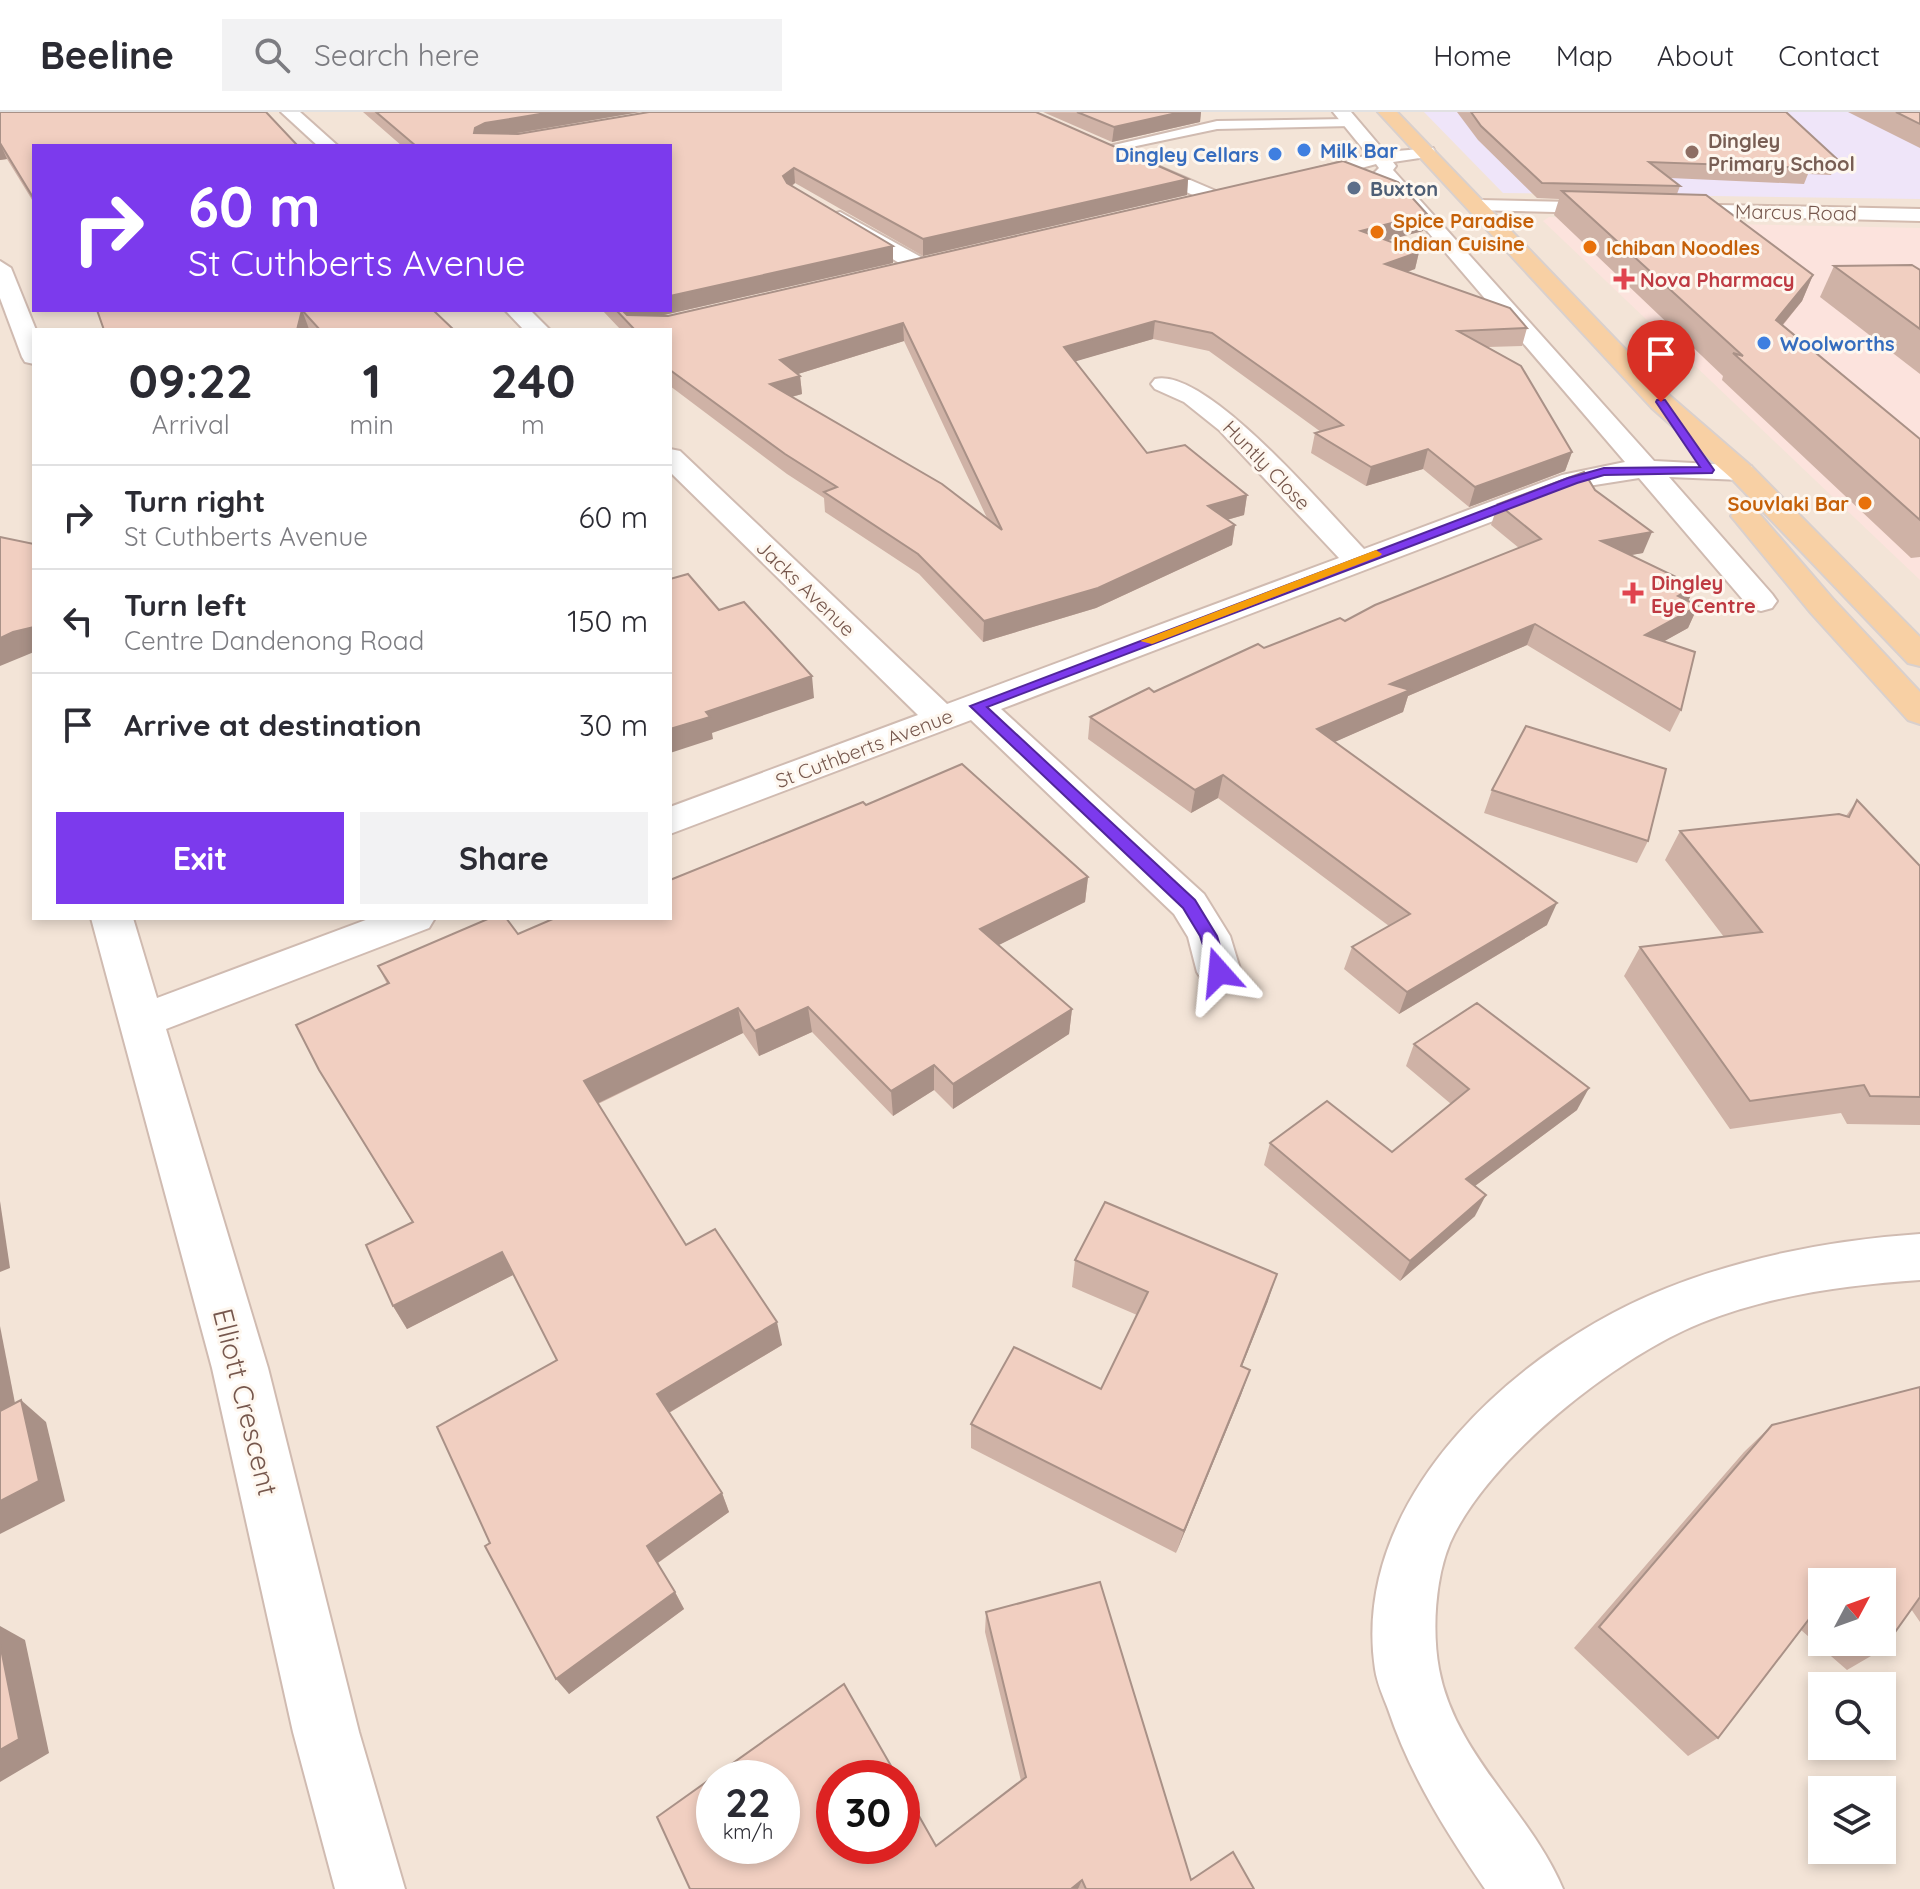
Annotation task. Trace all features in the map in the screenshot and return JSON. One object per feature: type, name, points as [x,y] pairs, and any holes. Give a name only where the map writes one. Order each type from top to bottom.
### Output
[{"type":"main road","points":[[1387,112],[1480,206],[1661,402],[1741,472],[1920,656]]},
{"type":"main road","points":[[1661,402],[1708,470],[1822,606],[1920,713]]},
{"type":"street","points":[[290,112],[327,144]]},
{"type":"street","points":[[1345,117],[1376,163],[1761,601]]},
{"type":"street","points":[[1096,146],[1223,196],[1185,205]]},
{"type":"street","points":[[1275,184],[1376,163],[1432,159]]},
{"type":"street","name":"Marcus Road","points":[[1480,206],[1920,215]]},
{"type":"street","points":[[824,209],[928,264],[889,273]]},
{"type":"street","points":[[2,280],[32,352]]},
{"type":"street","points":[[519,312],[536,328]]},
{"type":"street","name":"Huntly Close","points":[[1164,384],[1193,397],[1228,424],[1358,560]]},
{"type":"street","name":"Jacks Avenue","points":[[672,459],[959,712],[1189,904],[1209,936],[1219,972]]},
{"type":"street","name":"St Cuthberts Avenue","points":[[672,820],[1580,478],[1604,472],[1646,469],[1741,472]]},
{"type":"street","name":"Elliott Crescent","points":[[113,920],[240,1368],[326,1732],[370,1889]]},
{"type":"street","points":[[141,1021],[409,920]]},
{"type":"street","points":[[1528,1889],[1469,1807],[1424,1722],[1405,1664],[1407,1599],[1423,1535],[1461,1471],[1519,1413],[1601,1349],[1681,1306],[1769,1278],[1871,1260],[1920,1257]]},
{"type":"lane","points":[[1096,146],[1217,125],[1345,117]]},
{"type":"shaded area","points":[[0,112],[1920,112],[1920,1889],[0,1889]]},
{"type":"shaded area","name":"Dingley Primary School","points":[[1424,112],[1920,112],[1920,199],[1503,193]]},
{"type":"shaded area","points":[[1549,217],[1628,222],[1920,228],[1920,580],[1543,221]]},
{"type":"building","points":[[0,112],[266,112],[296,144],[32,144],[32,196],[0,143]]},
{"type":"building","points":[[376,112],[552,112],[485,123],[475,128],[474,133],[518,134],[649,112],[1036,112],[1188,179],[923,239],[794,168],[783,176],[787,183],[893,246],[672,296],[672,144],[414,144]]},
{"type":"building","points":[[1077,112],[1181,112],[1114,127]]},
{"type":"building","points":[[1471,112],[1786,112],[1838,160],[1801,159],[1811,168],[1649,162],[1680,186],[1542,183],[1481,126]]},
{"type":"building","points":[[1896,112],[1920,112],[1920,124]]},
{"type":"building","points":[[1343,161],[1398,182],[1427,214],[1361,231],[1419,252],[1385,264],[1510,308],[1527,328],[1458,331],[1521,366],[1572,452],[1475,487],[1428,449],[1371,467],[1315,433],[1343,425],[1212,333],[1155,321],[1064,347],[1147,453],[1185,445],[1247,495],[1208,506],[1235,525],[1098,588],[984,621],[918,554],[824,492],[837,487],[785,454],[672,371],[672,328],[633,328],[618,312],[668,316]],"holes":[[[903,323],[1002,530],[942,484],[770,384],[800,376],[780,360]]]},
{"type":"building","points":[[1562,191],[1706,195],[1813,275],[1776,320],[1920,439],[1920,520],[1733,353],[1743,356]]},
{"type":"building","points":[[1912,265],[1920,270],[1920,329],[1834,266]]},
{"type":"building","points":[[98,312],[302,312],[298,328],[103,328]]},
{"type":"building","points":[[304,312],[435,312],[452,328],[318,328]]},
{"type":"building","points":[[1584,472],[1595,490],[1652,532],[1601,541],[1695,586],[1678,596],[1698,606],[1645,635],[1695,652],[1681,710],[1535,624],[1390,684],[1410,690],[1317,729],[1557,903],[1407,992],[1352,947],[1410,914],[1223,775],[1195,790],[1090,717],[1149,688],[1154,692],[1258,644],[1264,648],[1340,618],[1345,621],[1375,605],[1541,539],[1498,504]]},
{"type":"building","points":[[0,537],[32,544],[32,627],[0,638]]},
{"type":"building","points":[[688,574],[719,610],[744,602],[812,676],[706,712],[710,717],[672,728],[672,578]]},
{"type":"building","points":[[1526,726],[1666,769],[1648,841],[1492,790]]},
{"type":"building","points":[[962,764],[1088,877],[980,929],[1072,1009],[953,1084],[934,1065],[891,1091],[808,1007],[755,1031],[738,1008],[584,1081],[686,1245],[715,1229],[777,1322],[657,1394],[722,1493],[647,1546],[675,1592],[556,1679],[485,1546],[490,1543],[437,1427],[557,1360],[502,1252],[393,1306],[366,1245],[413,1222],[319,1070],[296,1025],[389,983],[378,966],[485,920],[508,920],[518,934],[550,920],[672,920],[672,879],[863,802],[866,805]]},
{"type":"building","points":[[1857,800],[1920,866],[1920,1097],[1870,1096],[1864,1085],[1750,1101],[1640,947],[1762,932],[1680,831],[1839,814],[1849,817]]},
{"type":"building","points":[[1477,1003],[1589,1088],[1466,1179],[1486,1195],[1410,1261],[1270,1143],[1327,1101],[1392,1152],[1469,1089],[1414,1044]]},
{"type":"building","points":[[1105,1202],[1277,1274],[1241,1366],[1250,1370],[1184,1531],[971,1424],[1014,1347],[1101,1389],[1148,1292],[1075,1260]]},
{"type":"building","points":[[1920,1387],[1920,1597],[1896,1631],[1896,1568],[1808,1568],[1808,1620],[1718,1738],[1599,1627],[1772,1425]]},
{"type":"building","points":[[21,1400],[39,1481],[0,1501],[0,1411]]},
{"type":"building","points":[[1100,1582],[1191,1880],[1233,1852],[1254,1889],[1086,1889],[1082,1880],[1071,1889],[690,1889],[657,1817],[696,1789],[696,1864],[800,1864],[800,1760],[737,1760],[844,1684],[888,1760],[816,1760],[816,1864],[920,1864],[920,1818],[936,1846],[1026,1777],[986,1612]]},
{"type":"building","points":[[0,1644],[19,1739],[0,1750]]},
{"type":"slow traffic","points":[[1147,641],[1376,554]]},
{"type":"place","name":"Milk Bar","points":[[1304,150]]},
{"type":"place","name":"Dingley Primary School","points":[[1692,152]]},
{"type":"place","name":"Dingley Cellars","points":[[1275,154]]},
{"type":"place","name":"Buxton","points":[[1354,188]]},
{"type":"place","name":"Spice Paradise Indian Cuisine","points":[[1377,232]]},
{"type":"place","name":"Ichiban Noodles","points":[[1590,247]]},
{"type":"place","name":"Nova Pharmacy","points":[[1624,279]]},
{"type":"place","name":"Woolworths","points":[[1764,343]]},
{"type":"place","name":"Souvlaki Bar","points":[[1865,503]]},
{"type":"place","name":"Dingley Eye Centre","points":[[1633,593]]},
{"type":"route","points":[[1219,972],[1209,936],[1189,904],[977,706],[1572,481],[1604,472],[1708,470],[1661,402]]}]
